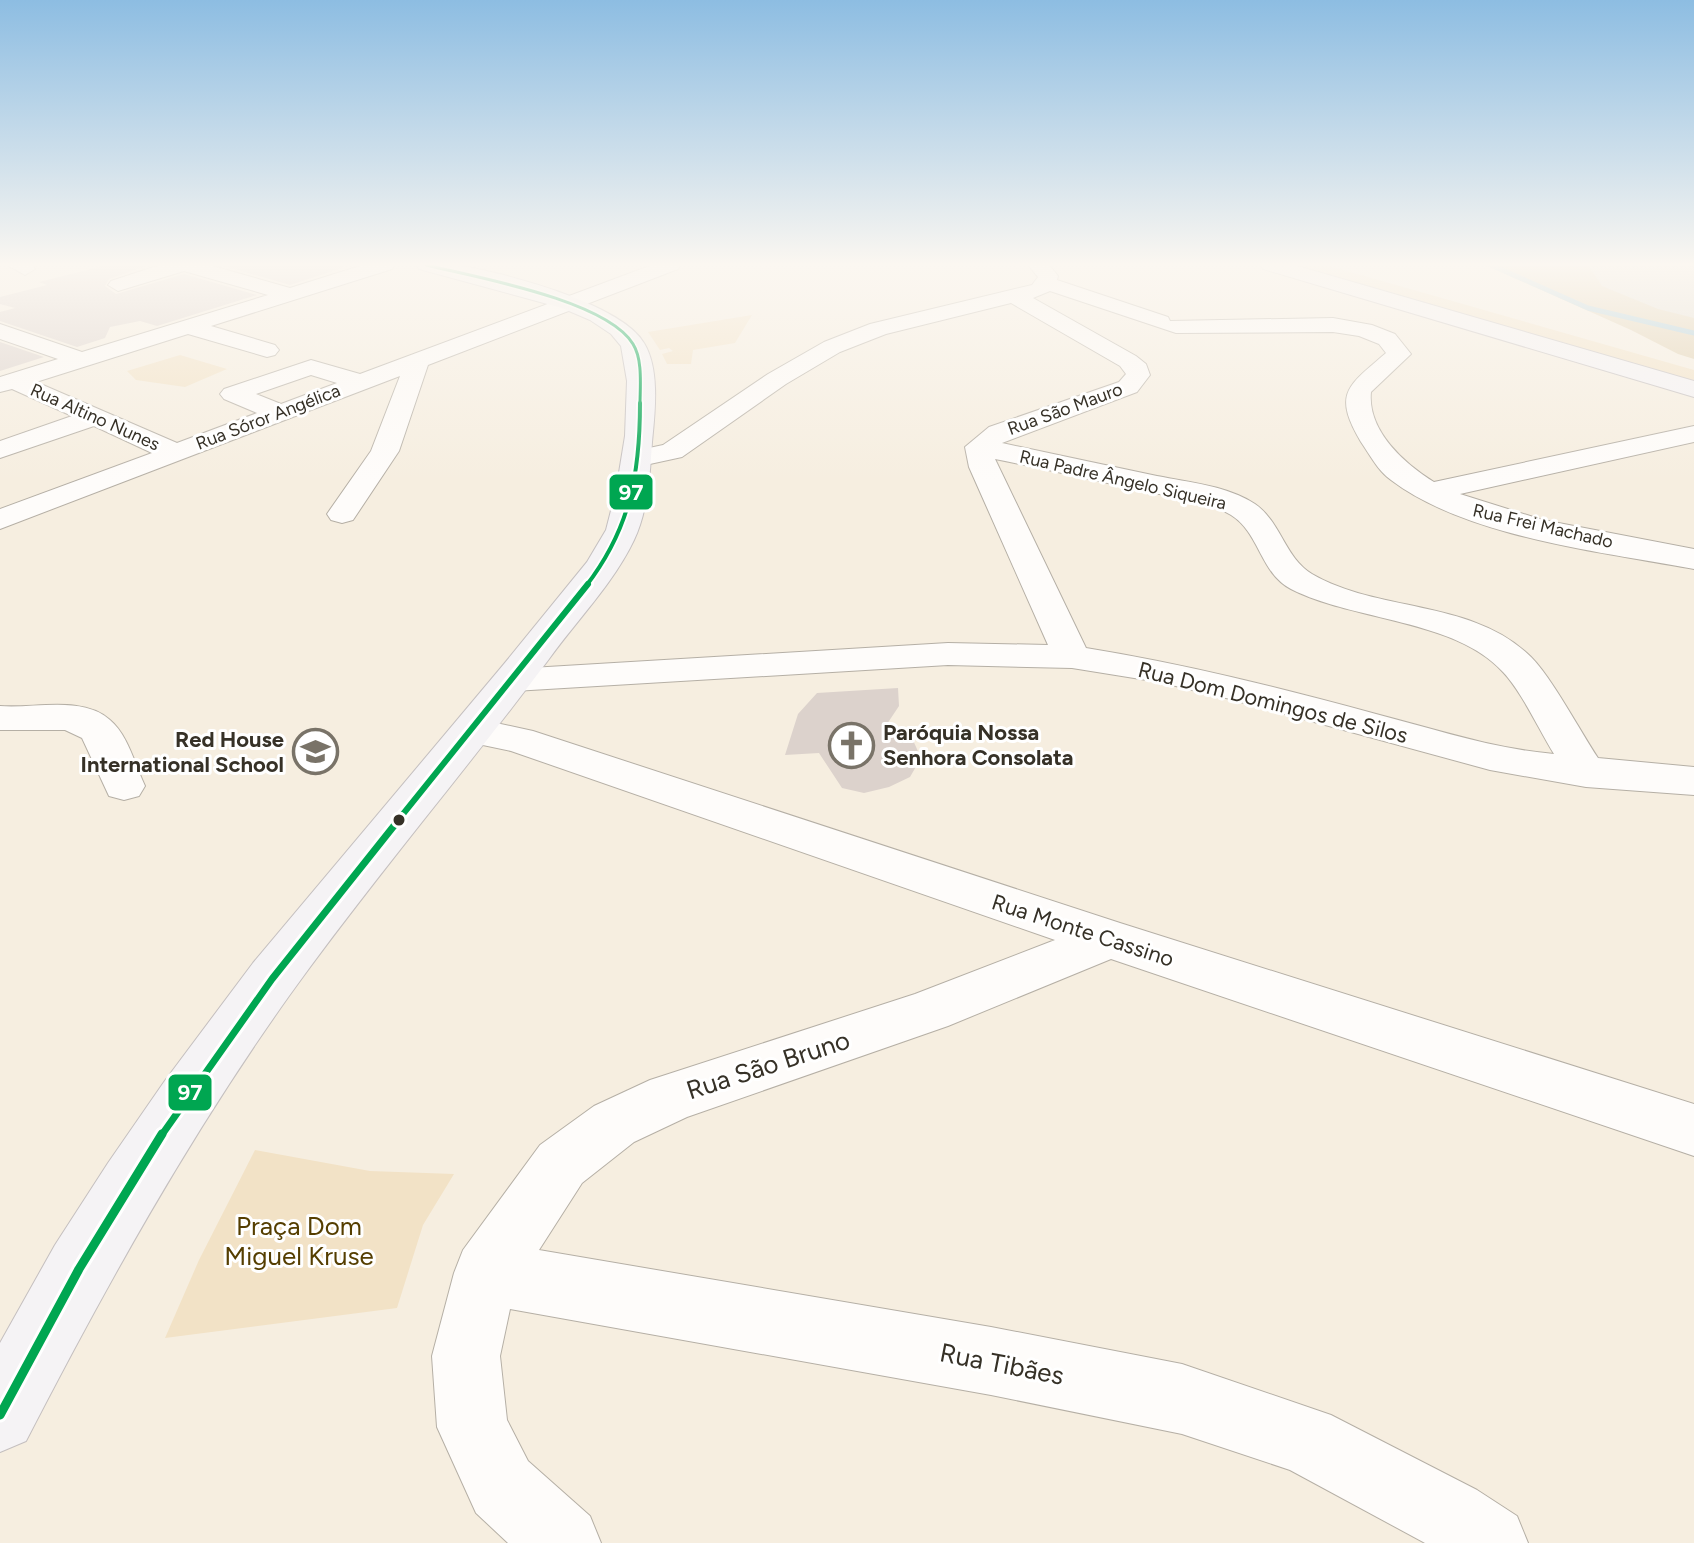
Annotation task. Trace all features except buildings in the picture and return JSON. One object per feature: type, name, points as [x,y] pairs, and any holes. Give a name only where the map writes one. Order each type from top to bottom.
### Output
[{"type":"main road","points":[[0,1415],[80,1267],[179,1109],[302,939],[514,680],[622,531],[636,459],[640,401],[638,354],[628,337]]},
{"type":"main road","points":[[1513,337],[1694,389]]},
{"type":"main road","points":[[1527,337],[1557,350]]},
{"type":"street","points":[[17,337],[82,360]]},
{"type":"street","points":[[7,383],[152,337]]},
{"type":"street","points":[[223,337],[267,350]]},
{"type":"street","name":"Rua Sóror Angélica","points":[[0,520],[482,337]]},
{"type":"street","points":[[636,459],[672,451],[798,365],[856,337]]},
{"type":"street","name":"Rua São Mauro","points":[[979,447],[999,433],[1128,387],[1138,375],[1137,369],[1086,337]]},
{"type":"street","name":"Rua Frei Machado","points":[[1380,337],[1392,342],[1399,354],[1359,390],[1358,408],[1365,427],[1387,461],[1407,479],[1466,508],[1504,519],[1694,559]]},
{"type":"street","points":[[342,514],[385,451],[418,361]]},
{"type":"street","points":[[280,413],[233,394],[311,367],[359,382]]},
{"type":"street","name":"Rua Altino Nunes","points":[[7,383],[96,417],[176,453]]},
{"type":"street","points":[[0,450],[96,417]]},
{"type":"street","points":[[1430,492],[1694,434]]},
{"type":"street","points":[[979,447],[983,467],[1072,657]]},
{"type":"street","name":"Rua Padre Ângelo Siqueira","points":[[979,447],[1173,488],[1219,499],[1242,509],[1260,523],[1285,569],[1300,581],[1342,598],[1442,623],[1496,647],[1519,666],[1586,773]]},
{"type":"street","name":"Rua Dom Domingos de Silos","points":[[514,680],[948,654],[1072,657],[1159,671],[1238,689],[1490,757],[1586,773],[1694,781]]},
{"type":"street","points":[[0,718],[21,722],[71,716],[97,729],[124,786]]},
{"type":"street","name":"Rua Monte Cassino","points":[[473,731],[519,740],[1109,939],[1694,1130]]},
{"type":"street","name":"Rua São Bruno","points":[[486,1273],[561,1164],[614,1124],[670,1098],[929,1011],[1109,939]]},
{"type":"street","points":[[486,1273],[466,1356],[472,1427],[502,1487],[563,1543]]},
{"type":"street","name":"Rua Tibães","points":[[486,1273],[991,1361],[1182,1399],[1306,1440],[1451,1516],[1490,1543]]},
{"type":"green space","points":[[651,337],[739,337],[735,343],[693,350],[691,364],[667,364],[662,354],[673,351],[669,348],[660,350]]},
{"type":"green space","points":[[1535,337],[1578,337],[1694,370],[1694,383]]},
{"type":"green space","points":[[180,355],[227,369],[185,387],[136,380],[127,371]]},
{"type":"green space","name":"Praça Dom Miguel Kruse","points":[[255,1150],[370,1171],[454,1174],[423,1225],[397,1308],[165,1338],[199,1260]]},
{"type":"shaded area","points":[[1645,337],[1694,337],[1694,359]]},
{"type":"transit line","name":"97","points":[[0,1415],[104,1226],[213,1059],[302,939],[589,583],[616,542],[632,491],[639,436],[638,359],[633,344],[626,337]]},
{"type":"place","name":"Paróquia Nossa Senhora Consolata","points":[[852,745]]},
{"type":"place","name":"Red House International School","points":[[315,752]]}]
